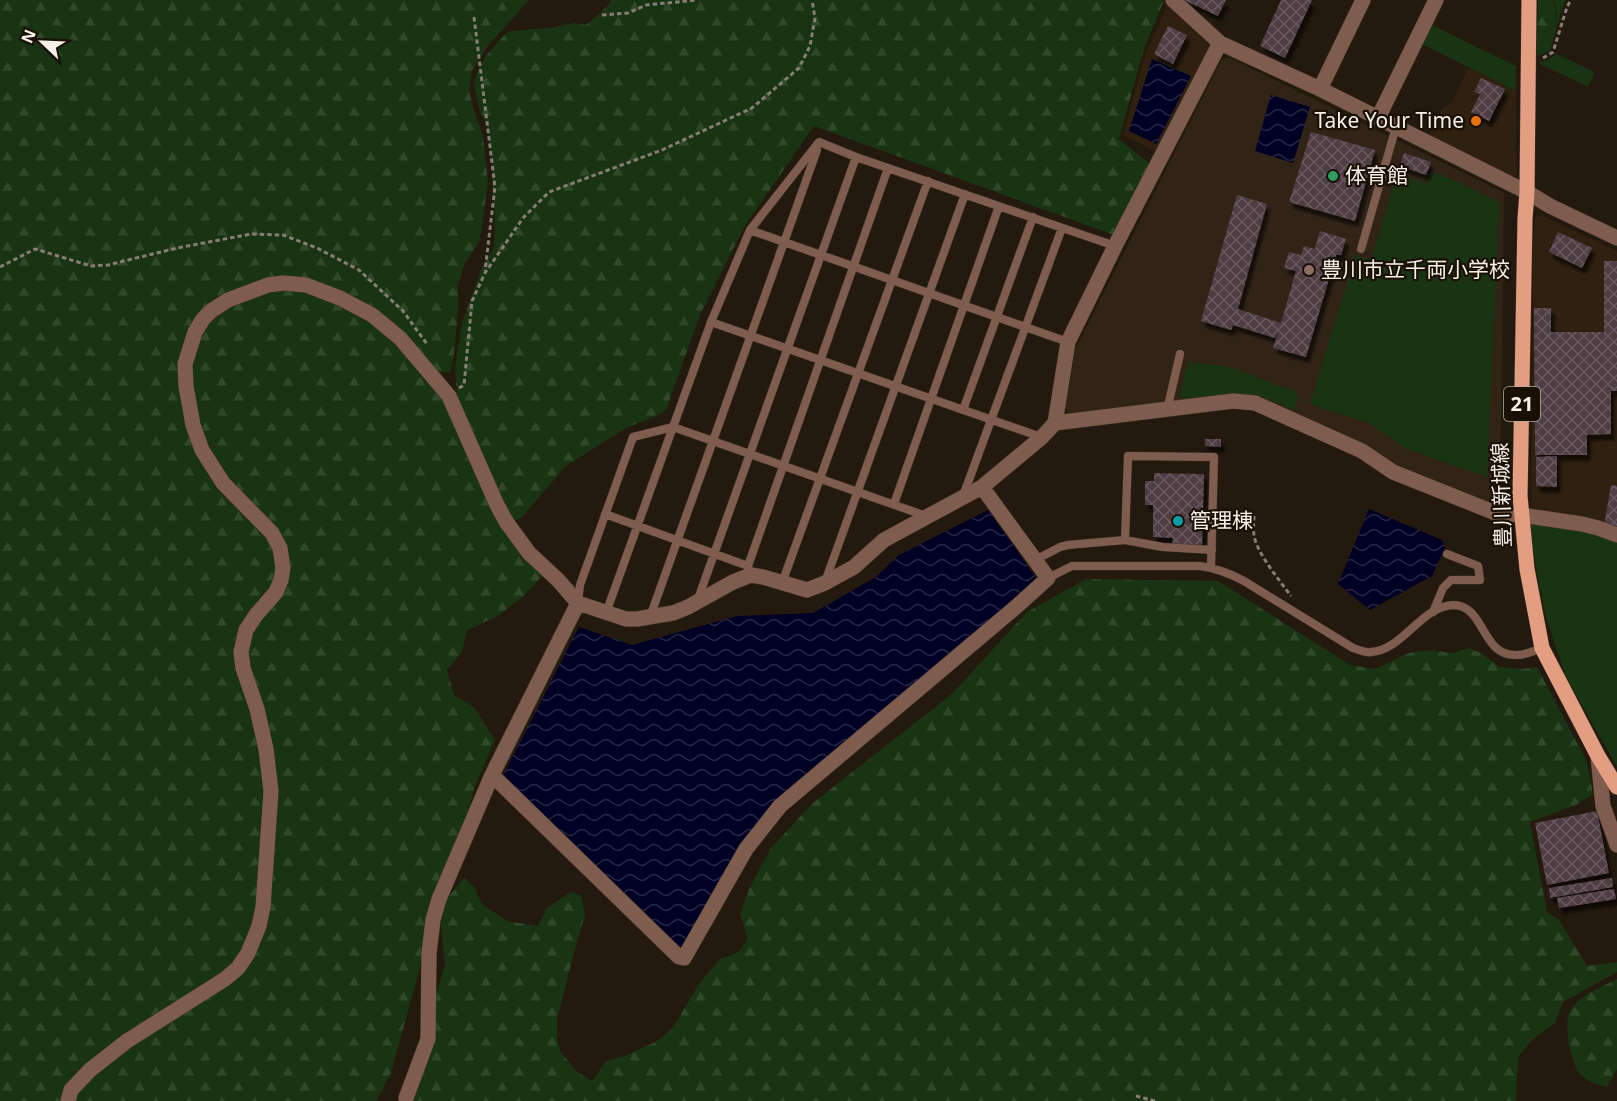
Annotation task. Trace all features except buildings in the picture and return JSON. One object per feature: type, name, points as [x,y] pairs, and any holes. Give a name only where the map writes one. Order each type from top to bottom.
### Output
[{"type":"main road","name":"豊川新城線","points":[[1529,0],[1521,515],[1527,568],[1542,648],[1598,756],[1617,787]]},
{"type":"street","points":[[1173,0],[1220,43],[1320,89],[1617,238]]},
{"type":"street","points":[[1320,89],[1363,0]]},
{"type":"street","points":[[1378,118],[1436,0]]},
{"type":"street","points":[[68,1101],[71,1090],[90,1070],[127,1041],[225,979],[238,968],[254,941],[263,907],[270,791],[266,749],[257,709],[243,668],[241,652],[246,630],[276,592],[284,568],[280,548],[272,533],[222,483],[202,450],[192,425],[185,364],[195,332],[202,319],[228,300],[268,285],[284,283],[306,285],[340,298],[372,315],[400,338],[449,396],[507,523],[529,553],[558,580],[578,603],[626,619],[673,613],[697,602],[749,571],[807,590],[854,567],[884,540],[982,487],[1042,437],[1055,423],[1068,342],[1220,43]]},
{"type":"street","points":[[1055,423],[1233,401],[1255,403],[1362,451],[1393,472],[1498,514],[1521,515],[1590,526],[1617,535]]},
{"type":"street","points":[[492,775],[679,957],[684,958],[746,849],[780,806],[1048,578],[982,487]]},
{"type":"street","points":[[406,1098],[428,1039],[429,953],[433,920],[439,899],[492,775],[578,603]]},
{"type":"street","points":[[1598,756],[1603,806],[1617,845]]},
{"type":"lane","points":[[1361,249],[1396,127]]},
{"type":"lane","points":[[819,142],[856,157],[1115,246]]},
{"type":"lane","points":[[606,613],[711,322],[750,230],[819,142]]},
{"type":"lane","points":[[650,617],[819,142]]},
{"type":"lane","points":[[697,602],[856,157]]},
{"type":"lane","points":[[605,514],[714,554],[749,571],[783,465],[888,168]]},
{"type":"lane","points":[[782,583],[928,181]]},
{"type":"lane","points":[[825,583],[965,194]]},
{"type":"lane","points":[[894,504],[999,206]]},
{"type":"lane","points":[[963,410],[1033,217]]},
{"type":"lane","points":[[962,498],[1062,228]]},
{"type":"lane","points":[[750,230],[1068,342]]},
{"type":"lane","points":[[711,322],[1042,437]]},
{"type":"lane","points":[[1167,410],[1179,354]]},
{"type":"lane","points":[[578,603],[580,585],[633,436],[673,427],[928,516]]},
{"type":"lane","points":[[1125,540],[1128,456],[1214,457],[1211,568]]},
{"type":"lane","points":[[1035,560],[1068,545],[1125,540],[1163,547],[1212,550]]},
{"type":"lane","points":[[1433,612],[1443,588],[1451,580],[1480,580],[1478,566],[1447,554]]},
{"type":"lane","points":[[1048,578],[1072,566],[1200,566],[1230,574],[1244,581],[1353,648],[1370,652],[1388,647],[1433,612],[1445,606],[1454,605],[1468,610],[1476,617],[1492,645],[1498,650],[1518,656],[1542,648]]},
{"type":"path","points":[[603,15],[628,13],[646,5],[697,0]]},
{"type":"path","points":[[449,396],[464,385],[472,301],[485,273],[523,218],[549,192],[662,150],[752,108],[799,68],[810,46],[815,18],[812,0]]},
{"type":"path","points":[[1537,60],[1553,52],[1567,6],[1571,0]]},
{"type":"path","points":[[474,17],[495,187],[485,273]]},
{"type":"path","points":[[0,267],[35,249],[91,266],[108,265],[177,248],[251,234],[284,236],[317,248],[359,270],[403,311],[428,346]]},
{"type":"path","points":[[1254,516],[1254,534],[1260,551],[1304,617]]},
{"type":"path","points":[[1136,1096],[1155,1101]]},
{"type":"shaded area","points":[[1167,6],[1210,46],[1157,152],[1123,135],[1146,52]]},
{"type":"shaded area","name":"豊川市立千両小学校","points":[[1230,58],[1504,193],[1500,501],[1494,504],[1397,465],[1369,447],[1257,396],[1070,414],[1065,408],[1076,348],[1222,59]]},
{"type":"shaded area","name":"Take Your Time","points":[[1470,69],[1516,91],[1516,175],[1512,177],[1429,136],[1443,107],[1452,102],[1467,70]]},
{"type":"shaded area","points":[[1541,215],[1617,251],[1617,531],[1531,509],[1533,246],[1535,218]]},
{"type":"green space","points":[[0,0],[529,0],[485,49],[472,71],[469,91],[483,135],[488,182],[480,240],[464,265],[458,286],[454,355],[450,372],[437,372],[400,332],[280,277],[189,332],[188,427],[270,540],[278,566],[274,583],[241,625],[235,640],[234,651],[252,712],[261,753],[265,790],[265,821],[253,932],[233,965],[62,1101],[0,1101]]},
{"type":"green space","points":[[611,0],[1164,0],[1143,52],[1119,139],[1151,165],[1114,235],[814,126],[744,227],[700,315],[666,410],[626,428],[566,466],[521,518],[513,521],[502,502],[457,395],[455,368],[462,323],[481,270],[494,247],[493,167],[487,127],[479,108],[474,85],[485,57],[505,34],[510,31],[550,28],[574,23],[586,25],[608,6]]},
{"type":"green space","points":[[1538,0],[1553,0],[1556,19],[1550,33],[1537,38]]},
{"type":"green space","points":[[1554,0],[1566,0],[1550,51],[1537,56],[1537,38],[1550,32],[1556,24]]},
{"type":"green space","points":[[1430,24],[1516,66],[1516,91],[1420,43]]},
{"type":"green space","points":[[1556,54],[1595,72],[1588,87],[1538,63]]},
{"type":"green space","points":[[1433,171],[1499,202],[1487,477],[1407,449],[1369,423],[1310,404],[1356,255],[1371,260],[1397,173],[1427,184]]},
{"type":"green space","points":[[283,289],[317,293],[364,317],[396,341],[440,394],[497,521],[543,575],[524,596],[498,616],[467,630],[462,652],[447,670],[454,695],[474,707],[495,740],[475,786],[464,827],[429,902],[420,967],[391,1073],[376,1101],[74,1101],[75,1092],[128,1046],[226,985],[262,936],[269,917],[273,858],[247,644],[288,562],[226,480],[204,446],[190,381],[194,350],[207,322],[234,303],[267,290]]},
{"type":"green space","points":[[1188,362],[1229,367],[1294,391],[1298,396],[1294,410],[1257,395],[1233,393],[1182,399],[1180,397]]},
{"type":"green space","points":[[1529,523],[1594,532],[1617,541],[1617,767],[1566,677],[1546,618]]},
{"type":"green space","points":[[1086,579],[1218,581],[1350,665],[1375,669],[1409,653],[1430,650],[1452,653],[1469,648],[1483,654],[1499,667],[1521,669],[1537,667],[1587,762],[1593,794],[1576,805],[1530,822],[1547,912],[1559,920],[1587,966],[1617,962],[1617,972],[1563,1002],[1555,1023],[1532,1040],[1519,1056],[1516,1101],[397,1101],[406,1086],[445,966],[441,925],[445,901],[464,878],[474,887],[482,904],[507,921],[538,926],[547,908],[571,892],[581,896],[585,915],[557,1019],[557,1040],[560,1051],[576,1071],[592,1081],[606,1061],[625,1056],[657,1041],[672,1029],[701,981],[720,959],[739,952],[748,938],[740,914],[751,885],[771,848],[813,803],[952,694],[1027,612]]},
{"type":"green space","points":[[1617,979],[1617,1069],[1607,1087],[1588,1080],[1578,1071],[1571,1054],[1567,1024],[1568,1016],[1575,1004]]},
{"type":"water","points":[[1152,59],[1191,76],[1156,144],[1129,131]]},
{"type":"water","points":[[1271,95],[1310,107],[1293,163],[1255,151]]},
{"type":"water","points":[[1369,509],[1442,540],[1445,548],[1432,576],[1370,610],[1338,584]]},
{"type":"water","points":[[988,510],[1039,582],[785,793],[683,952],[503,776],[579,627],[632,645],[737,616],[813,613],[876,577],[899,555]]},
{"type":"place","name":"Take Your Time","points":[[1476,121]]},
{"type":"place","name":"体育館","points":[[1333,176]]},
{"type":"place","name":"豊川市立千両小学校","points":[[1309,270]]},
{"type":"place","name":"管理棟","points":[[1178,521]]}]
